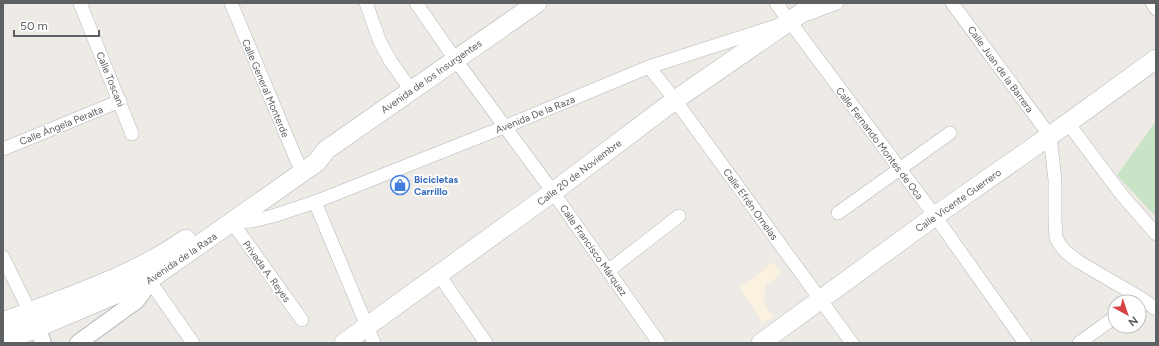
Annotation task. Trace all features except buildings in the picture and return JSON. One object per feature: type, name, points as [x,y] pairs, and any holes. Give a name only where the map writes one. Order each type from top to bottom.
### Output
[{"type":"main road","name":"Avenida de los Insurgentes","points":[[300,167],[309,155],[326,150],[537,3]]},
{"type":"main road","name":"Calle 20 de Noviembre","points":[[344,343],[554,192],[675,100],[816,3]]},
{"type":"main road","name":"Calle Vicente Guerrero","points":[[761,343],[935,216],[1068,124],[1156,59]]},
{"type":"main road","name":"Avenida de la Raza","points":[[3,342],[149,280],[232,222],[300,167]]},
{"type":"main road","name":"Avenida de la Raza","points":[[3,322],[37,328],[129,272],[175,247],[300,167]]},
{"type":"street","name":"Calle Toscani","points":[[80,3],[132,134]]},
{"type":"street","name":"Calle General Monterde","points":[[231,3],[300,167]]},
{"type":"street","points":[[366,3],[380,42],[391,62],[411,90]]},
{"type":"street","name":"Calle Francisco Márquez","points":[[416,3],[504,127],[554,192],[659,343]]},
{"type":"street","name":"Calle Fernando Montes de Oca","points":[[776,3],[899,170],[935,216],[1025,343]]},
{"type":"street","name":"Avenida De la Raza","points":[[232,222],[272,216],[315,202],[504,127],[649,67],[790,22],[837,3]]},
{"type":"street","name":"Calle Juan de la Barrera","points":[[952,3],[1050,136]]},
{"type":"street","points":[[1152,3],[1156,9]]},
{"type":"street","name":"Calle Efrén Ornelas","points":[[649,67],[675,100],[852,343]]},
{"type":"street","name":"Calle Ángela Peralta","points":[[3,149],[120,101]]},
{"type":"street","points":[[1068,124],[1122,195],[1156,234]]},
{"type":"street","points":[[838,214],[950,133]]},
{"type":"street","points":[[1050,136],[1055,180],[1054,220],[1056,238],[1066,252],[1129,294]]},
{"type":"street","points":[[315,202],[374,343]]},
{"type":"street","points":[[608,271],[679,216]]},
{"type":"street","name":"Privada A. Reyes","points":[[232,222],[302,320]]},
{"type":"street","points":[[3,257],[37,328]]},
{"type":"street","points":[[439,275],[486,343]]},
{"type":"street","points":[[78,343],[136,301],[149,280],[193,343]]},
{"type":"street","points":[[1147,304],[1156,309]]},
{"type":"street","points":[[1079,343],[1107,323]]},
{"type":"shaded area","points":[[774,262],[782,273],[766,285],[763,301],[773,317],[762,323],[740,287]]},
{"type":"green space","points":[[1156,121],[1156,217],[1117,175]]},
{"type":"place","name":"Bicicletas Carrillo","points":[[400,185]]}]
